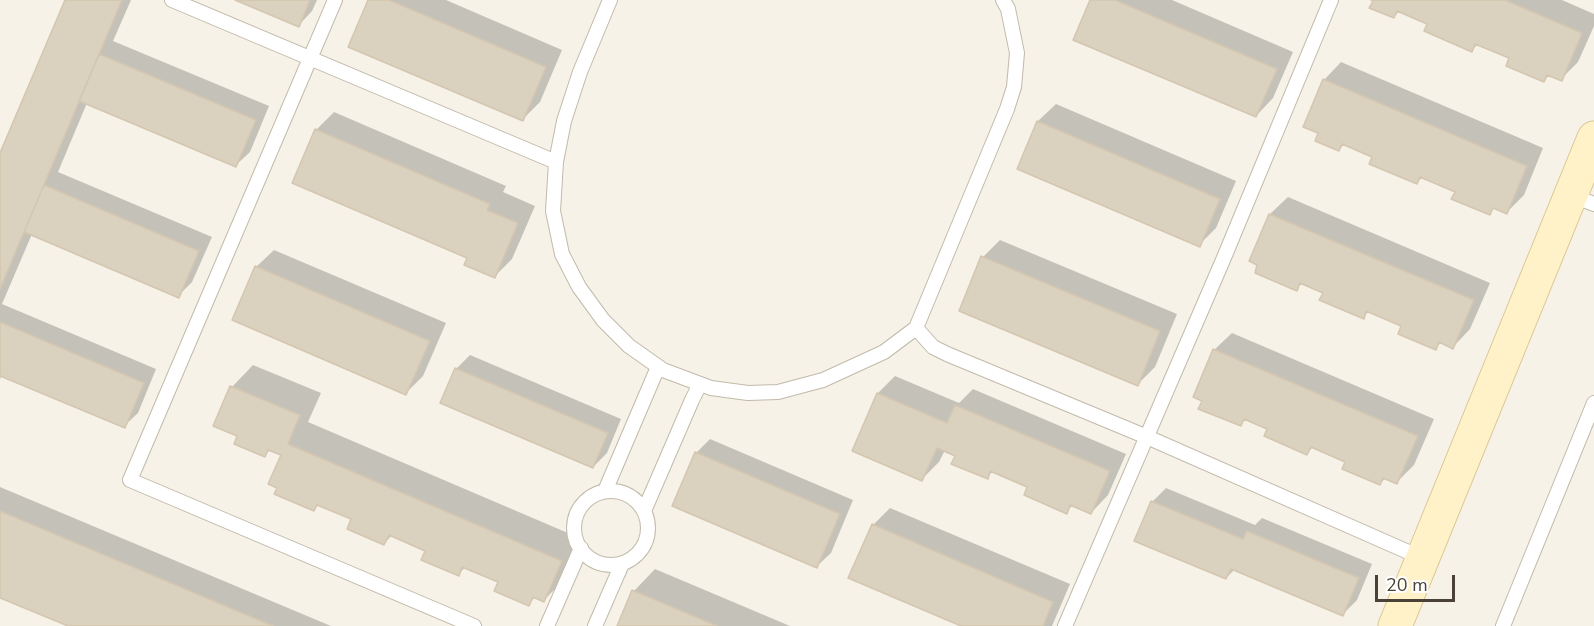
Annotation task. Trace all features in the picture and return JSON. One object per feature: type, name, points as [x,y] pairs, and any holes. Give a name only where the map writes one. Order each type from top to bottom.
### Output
[{"type":"street","points":[[1395,626],[1422,558],[1582,200],[1594,138]]},
{"type":"lane","points":[[172,0],[556,162]]},
{"type":"lane","points":[[335,0],[130,480],[474,626]]},
{"type":"lane","points":[[610,0],[579,72],[564,121],[556,162],[553,210],[562,254],[579,288],[603,320],[629,345],[658,367],[711,388],[748,393],[778,392],[823,380],[884,352],[916,328],[1007,110],[1014,87],[1017,53],[1008,9],[1003,0]]},
{"type":"lane","points":[[1065,626],[1331,0]]},
{"type":"lane","points":[[916,328],[933,347],[947,354],[1147,437],[1422,558]]},
{"type":"lane","points":[[605,491],[658,367]]},
{"type":"lane","points":[[644,511],[700,384]]},
{"type":"lane","points":[[1503,626],[1594,403]]},
{"type":"lane","points":[[619,491],[631,496],[644,511],[649,527],[647,539],[642,550],[632,559],[622,564],[608,566],[585,555],[578,545],[574,532],[577,512],[594,494],[619,491]]},
{"type":"lane","points":[[547,626],[580,548]]},
{"type":"lane","points":[[595,626],[622,564]]},
{"type":"building","points":[[65,0],[122,0],[0,289],[0,153]]},
{"type":"building","points":[[235,0],[310,0],[299,27]]},
{"type":"building","points":[[368,0],[389,0],[546,67],[523,121],[348,47]]},
{"type":"building","points":[[1090,0],[1115,0],[1277,69],[1256,117],[1073,40]]},
{"type":"building","points":[[1371,0],[1505,0],[1582,33],[1562,81],[1547,75],[1544,82],[1506,66],[1509,58],[1475,44],[1472,52],[1424,31],[1427,24],[1397,11],[1394,18],[1369,8],[1373,1]]},
{"type":"building","points":[[99,54],[256,120],[236,167],[79,101]]},
{"type":"building","points":[[1323,79],[1527,166],[1507,214],[1493,208],[1490,215],[1451,199],[1455,192],[1420,177],[1417,184],[1369,164],[1372,157],[1342,144],[1339,151],[1315,141],[1318,133],[1303,127]]},
{"type":"building","points":[[1037,121],[1220,199],[1200,247],[1017,169]]},
{"type":"building","points":[[315,129],[490,204],[487,210],[518,223],[495,278],[464,265],[467,258],[292,183]]},
{"type":"building","points":[[44,185],[199,251],[179,298],[24,232]]},
{"type":"building","points":[[1269,214],[1474,300],[1453,349],[1439,342],[1436,350],[1398,334],[1401,326],[1366,311],[1364,319],[1319,300],[1323,293],[1300,283],[1297,291],[1255,273],[1257,265],[1249,261]]},
{"type":"building","points":[[981,256],[1160,331],[1138,386],[959,311]]},
{"type":"building","points":[[255,266],[430,341],[406,395],[232,320]]},
{"type":"building","points":[[0,322],[144,383],[125,428],[0,376]]},
{"type":"building","points":[[1213,349],[1418,436],[1397,484],[1383,478],[1380,485],[1342,469],[1345,462],[1311,447],[1307,455],[1264,436],[1267,429],[1244,419],[1241,426],[1198,409],[1202,401],[1193,397]]},
{"type":"building","points":[[455,368],[608,433],[593,468],[440,403]]},
{"type":"building","points":[[230,386],[300,415],[288,444],[562,561],[544,602],[533,597],[529,606],[494,591],[498,582],[462,567],[459,576],[421,560],[425,551],[389,535],[384,545],[347,529],[351,519],[317,505],[314,511],[274,494],[277,488],[268,484],[281,455],[268,450],[265,457],[234,444],[237,436],[213,426]]},
{"type":"building","points":[[877,393],[947,423],[955,405],[1110,471],[1091,514],[1070,505],[1067,514],[1024,495],[1027,487],[990,471],[988,479],[951,464],[955,456],[937,448],[922,481],[852,451]]},
{"type":"building","points":[[695,452],[840,514],[817,568],[672,506]]},
{"type":"building","points":[[1151,501],[1243,539],[1247,531],[1359,578],[1343,616],[1231,569],[1226,579],[1134,541]]},
{"type":"building","points":[[0,511],[273,626],[68,626],[0,598]]},
{"type":"building","points":[[872,524],[1053,602],[1043,626],[961,626],[848,578]]},
{"type":"building","points":[[632,590],[717,626],[617,626]]}]
